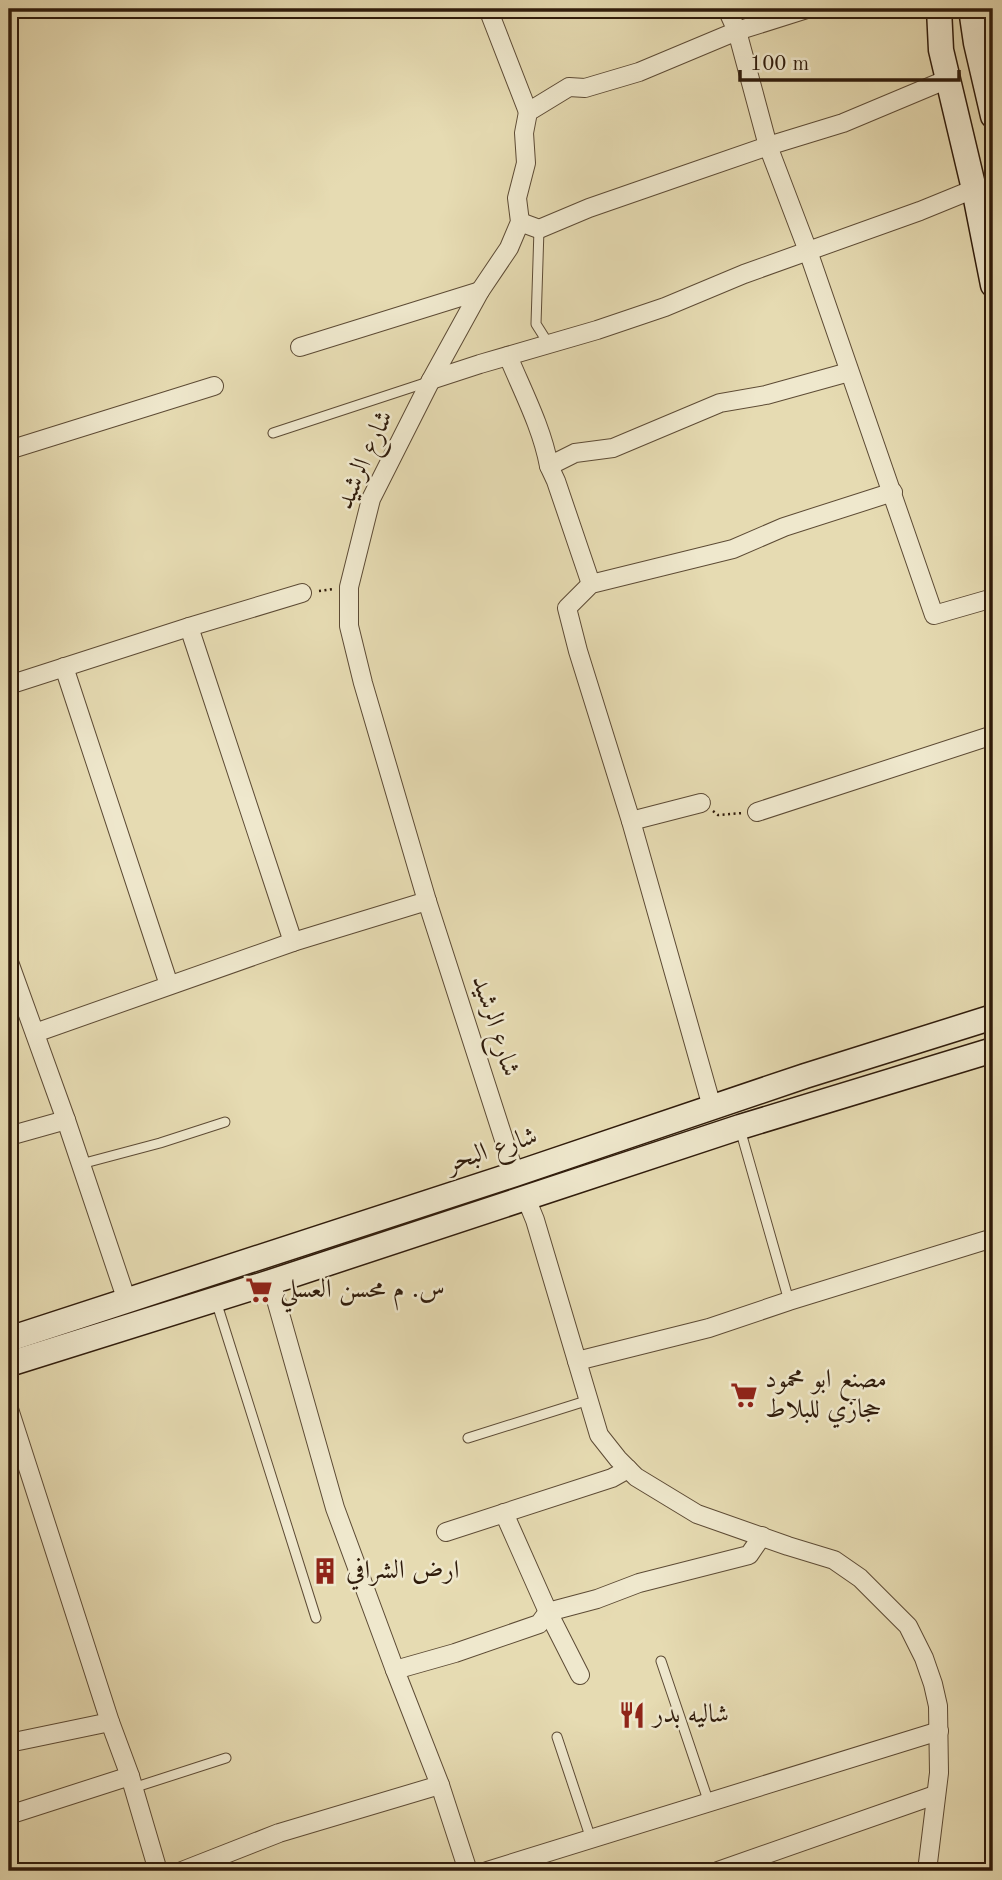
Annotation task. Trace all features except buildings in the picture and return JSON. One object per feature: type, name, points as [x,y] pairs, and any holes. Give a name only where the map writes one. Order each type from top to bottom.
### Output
[{"type":"main road","points":[[939,9],[941,50],[974,189],[993,285]]},
{"type":"main road","points":[[971,9],[993,116]]},
{"type":"main road","name":"شارع البحر","points":[[9,1339],[364,1224],[805,1076],[993,1017]]},
{"type":"main road","points":[[9,1364],[373,1249],[740,1127],[993,1050]]},
{"type":"main road","points":[[364,1224],[373,1249]]},
{"type":"street","points":[[488,9],[528,112],[569,87],[585,88],[639,72],[737,31],[807,9]]},
{"type":"street","points":[[727,9],[737,31],[768,146],[808,251],[934,615],[993,598]]},
{"type":"street","points":[[520,222],[539,229],[589,208],[843,123],[948,79]]},
{"type":"street","name":"شارع الرشيد","points":[[515,1174],[427,901],[363,683],[349,626],[349,587],[371,499],[432,380],[480,291],[509,248],[520,222],[517,198],[526,163],[524,134],[528,112]]},
{"type":"street","points":[[432,380],[665,307],[744,274],[974,189]]},
{"type":"street","points":[[300,347],[480,291]]},
{"type":"street","points":[[508,356],[529,405],[591,584]]},
{"type":"street","points":[[549,466],[575,453],[613,448],[720,403],[766,395],[849,372]]},
{"type":"street","points":[[9,450],[214,386]]},
{"type":"street","points":[[712,1107],[567,608],[591,584],[733,549],[784,527],[892,492]]},
{"type":"street","points":[[9,685],[302,593]]},
{"type":"street","points":[[189,627],[293,942]]},
{"type":"street","points":[[64,667],[169,985]]},
{"type":"street","points":[[757,812],[993,735]]},
{"type":"street","points":[[631,821],[701,803]]},
{"type":"street","points":[[35,1033],[293,942],[427,901]]},
{"type":"street","points":[[9,962],[127,1301]]},
{"type":"street","points":[[9,1136],[66,1120]]},
{"type":"street","points":[[526,1198],[536,1220],[599,1435],[628,1469],[636,1477],[697,1514],[834,1560],[860,1578],[908,1626],[925,1658],[938,1706],[939,1773],[927,1871]]},
{"type":"street","points":[[577,1361],[709,1328],[993,1238]]},
{"type":"street","points":[[271,1282],[335,1508],[440,1785],[468,1871]]},
{"type":"street","points":[[9,1409],[110,1722],[132,1782],[158,1871]]},
{"type":"street","points":[[446,1532],[612,1478],[628,1469]]},
{"type":"street","points":[[504,1513],[548,1612],[580,1675]]},
{"type":"street","points":[[395,1670],[539,1624],[548,1612],[597,1599],[639,1583],[749,1555],[762,1536]]},
{"type":"street","points":[[9,1743],[110,1722]]},
{"type":"street","points":[[486,1871],[939,1731]]},
{"type":"street","points":[[9,1815],[132,1782]]},
{"type":"street","points":[[182,1871],[279,1833],[440,1785]]},
{"type":"street","points":[[718,1871],[935,1795]]},
{"type":"lane","points":[[539,229],[537,324],[548,343]]},
{"type":"lane","points":[[273,433],[432,380]]},
{"type":"lane","points":[[81,1164],[225,1122]]},
{"type":"lane","points":[[740,1127],[789,1301]]},
{"type":"lane","points":[[216,1299],[316,1618]]},
{"type":"lane","points":[[468,1438],[589,1400]]},
{"type":"lane","points":[[661,1661],[709,1802]]},
{"type":"lane","points":[[557,1737],[591,1839]]},
{"type":"lane","points":[[132,1782],[226,1758]]},
{"type":"path","points":[[302,593],[349,587]]},
{"type":"path","points":[[701,803],[718,815],[757,812]]},
{"type":"place","name":"س. م محسن العسلي","points":[[259,1290]]},
{"type":"place","name":"مصنع ابو محمود حجازي للبلاط","points":[[744,1395]]},
{"type":"place","name":"ارض الشرافي","points":[[325,1571]]},
{"type":"place","name":"شاليه بدر","points":[[632,1715]]}]
